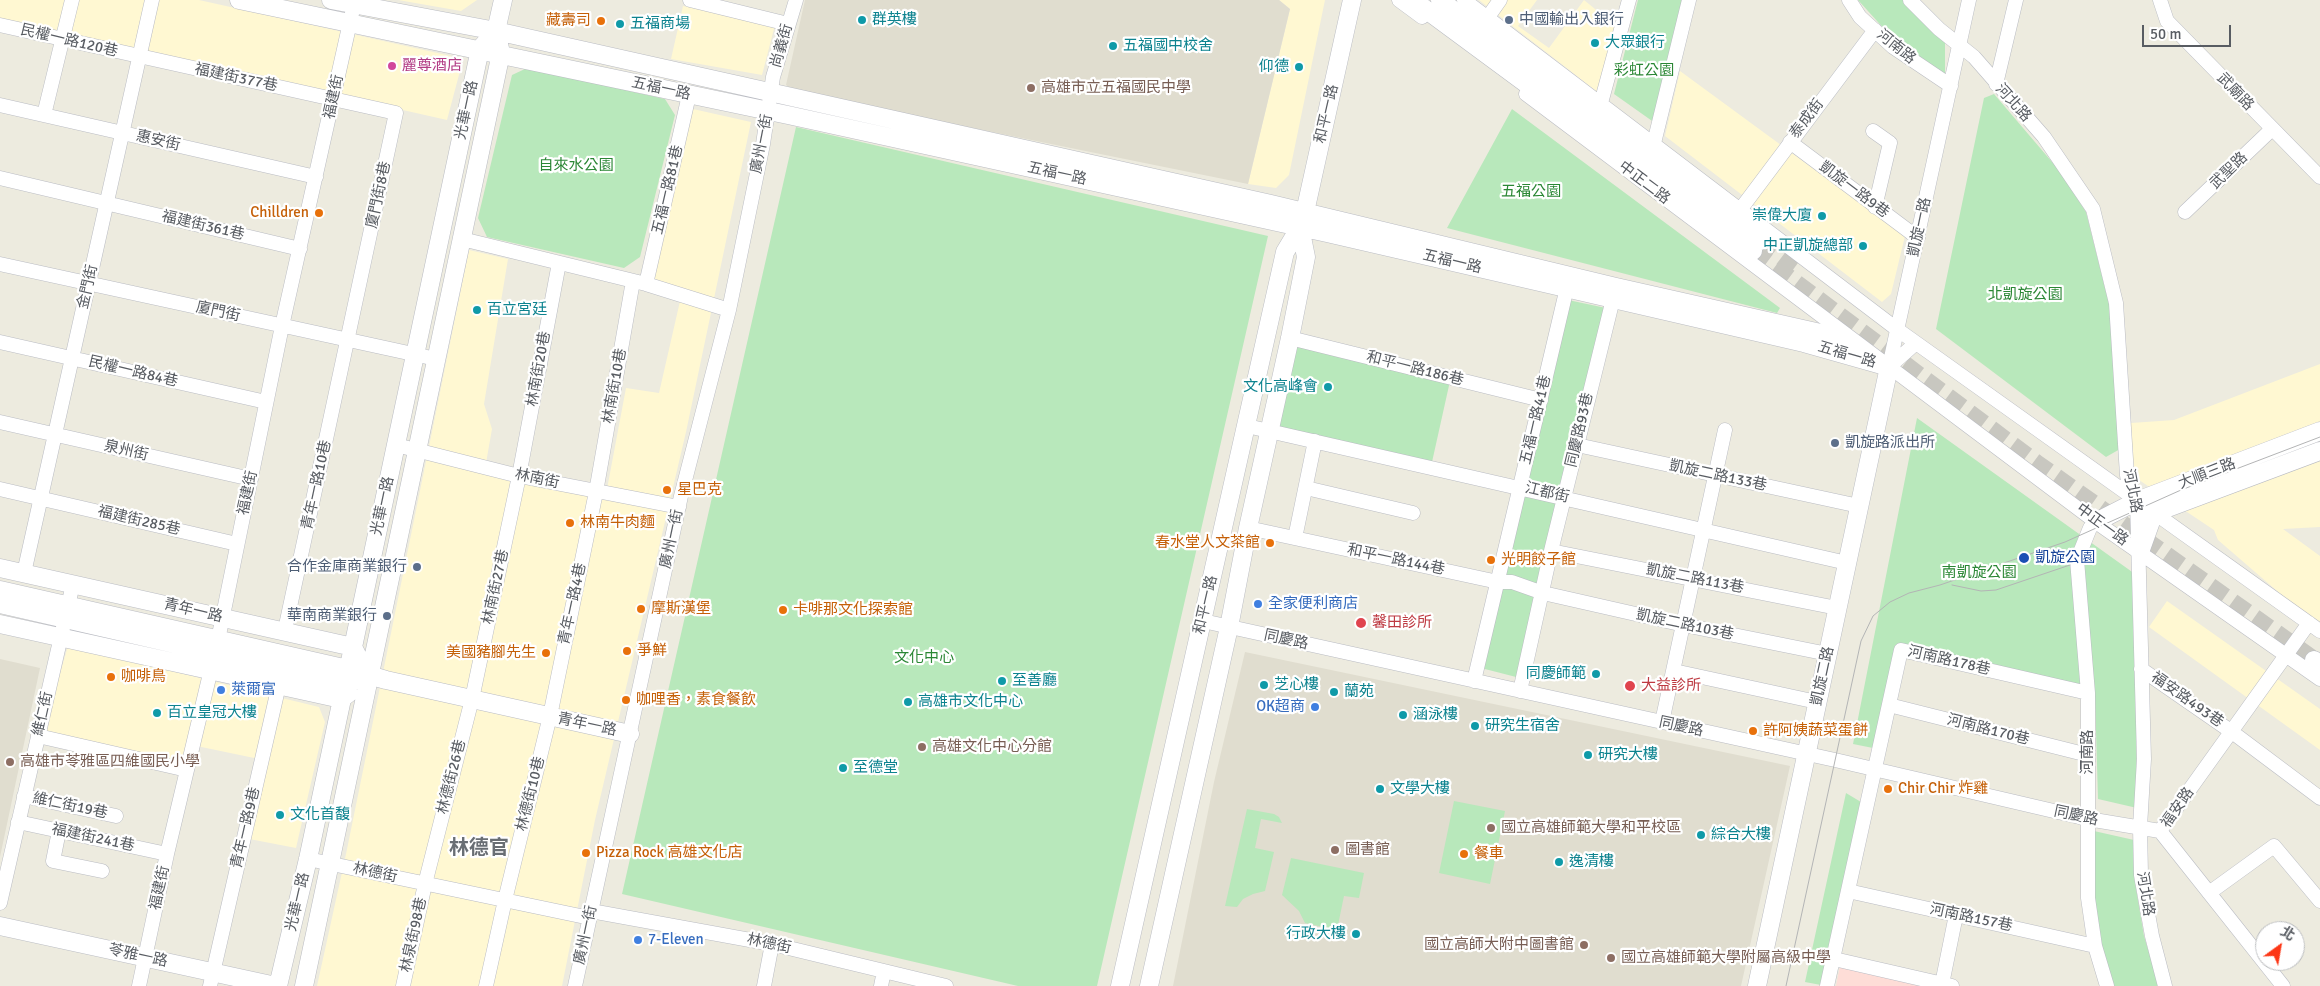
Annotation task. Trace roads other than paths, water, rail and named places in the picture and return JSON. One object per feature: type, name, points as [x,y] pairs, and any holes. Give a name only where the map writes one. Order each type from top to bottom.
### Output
[{"type":"street","points":[[44,115],[72,0]]},
{"type":"street","name":"金門街","points":[[24,573],[152,0]]},
{"type":"street","name":"五福一路","points":[[239,0],[350,24],[501,53],[689,95],[1302,220]]},
{"type":"street","name":"五福一路","points":[[331,0],[354,2],[496,31],[770,93],[1614,293],[1825,334],[1889,367]]},
{"type":"street","name":"光華一路","points":[[304,986],[501,53],[496,31],[503,0]]},
{"type":"street","points":[[690,0],[788,24]]},
{"type":"street","name":"尚義街","points":[[770,93],[796,0]]},
{"type":"street","name":"和平一路","points":[[1120,986],[1285,252],[1302,220],[1352,0]]},
{"type":"street","name":"中正二路","points":[[1398,0],[1889,367]]},
{"type":"street","name":"中正二路","points":[[1413,0],[1757,246],[1440,0]]},
{"type":"street","points":[[1464,0],[1602,103],[1898,330],[2314,627]]},
{"type":"street","points":[[1488,17],[1500,0]]},
{"type":"street","points":[[1602,103],[1629,0]]},
{"type":"street","points":[[1654,143],[1689,0]]},
{"type":"street","name":"河南路","points":[[1848,0],[1860,17],[1893,48],[1950,86]]},
{"type":"street","name":"河北路","points":[[1910,0],[1959,47],[1974,58],[2044,138],[2093,209],[2116,303],[2127,475],[2129,488],[2137,501],[2140,552],[2144,759],[2140,828],[2141,875],[2152,936],[2165,986]]},
{"type":"street","points":[[1959,47],[1969,0]]},
{"type":"street","points":[[1996,84],[2016,0]]},
{"type":"street","name":"武廟路","points":[[2160,0],[2167,21],[2320,177]]},
{"type":"street","name":"福建街","points":[[139,986],[167,854],[215,655],[282,326],[354,2]]},
{"type":"street","name":"民權一路120巷","points":[[0,26],[139,57]]},
{"type":"street","name":"泰成街","points":[[1740,210],[1875,30]]},
{"type":"street","name":"光華一路","points":[[277,986],[308,859],[480,49],[496,31]]},
{"type":"street","name":"凱旋一路","points":[[1889,367],[1959,47]]},
{"type":"street","name":"福建街377巷","points":[[139,57],[334,98]]},
{"type":"street","name":"廣州一街","points":[[576,986],[679,507],[728,310],[769,111],[770,93]]},
{"type":"street","name":"五福一路81巷","points":[[640,283],[689,95]]},
{"type":"street","name":"廈門街8巷","points":[[334,98],[396,113],[348,339]]},
{"type":"street","name":"惠安街","points":[[0,105],[316,177]]},
{"type":"street","name":"武聖路","points":[[2185,212],[2272,129]]},
{"type":"street","points":[[1873,130],[1890,143],[1875,207]]},
{"type":"street","name":"凱旋一路9巷","points":[[1790,142],[1918,238]]},
{"type":"street","name":"福建街361巷","points":[[0,178],[300,249]]},
{"type":"street","name":"和平一路","points":[[1148,986],[1229,627],[1248,528],[1290,338],[1306,256],[1302,220]]},
{"type":"street","points":[[462,239],[640,283],[728,310]]},
{"type":"street","name":"林南街20巷","points":[[520,476],[559,263]]},
{"type":"street","name":"廈門街","points":[[0,264],[88,285],[436,359]]},
{"type":"street","name":"五福一路41巷","points":[[1474,681],[1568,282]]},
{"type":"street","name":"林南街10巷","points":[[596,492],[640,283]]},
{"type":"street","name":"同慶路93巷","points":[[1520,691],[1551,551],[1614,293]]},
{"type":"street","name":"和平一路186巷","points":[[1290,338],[1541,400]]},
{"type":"street","name":"青年一路10巷","points":[[285,630],[348,339]]},
{"type":"street","name":"民權一路84巷","points":[[0,342],[266,402]]},
{"type":"street","points":[[1889,367],[1916,343]]},
{"type":"street","name":"凱旋二路","points":[[1756,986],[1889,367]]},
{"type":"street","name":"中正一路","points":[[1889,367],[2096,522],[2320,679]]},
{"type":"street","name":"泉州街","points":[[0,422],[251,479]]},
{"type":"street","name":"江都街","points":[[1247,426],[1565,497],[1847,563]]},
{"type":"street","points":[[1662,722],[1725,430]]},
{"type":"street","name":"大順三路","points":[[2096,522],[2137,501],[2320,431]]},
{"type":"street","points":[[1295,538],[1316,441]]},
{"type":"street","name":"林南街","points":[[396,445],[520,476],[679,507]]},
{"type":"street","name":"凱旋二路133巷","points":[[1577,446],[1859,506]]},
{"type":"street","name":"大順三路","points":[[2154,513],[2320,451]]},
{"type":"street","name":"林南街27巷","points":[[472,699],[520,476]]},
{"type":"street","points":[[1306,488],[1413,513]]},
{"type":"street","name":"福建街285巷","points":[[0,489],[237,544]]},
{"type":"street","name":"青年一路4巷","points":[[550,716],[596,492]]},
{"type":"street","points":[[2140,552],[2154,513]]},
{"type":"street","name":"河南路","points":[[2096,522],[2090,528],[2077,560],[2088,693],[2088,898],[2095,946],[2107,986]]},
{"type":"street","name":"和平一路144巷","points":[[1248,528],[1498,582],[1512,582],[1543,593]]},
{"type":"street","name":"凱旋二路113巷","points":[[1551,551],[1837,608]]},
{"type":"street","name":"青年一路","points":[[0,568],[222,618],[285,630],[352,647]]},
{"type":"street","name":"維仁街","points":[[0,903],[73,584]]},
{"type":"street","name":"青年一路","points":[[0,590],[67,612],[215,655],[345,684]]},
{"type":"street","name":"凱旋二路103巷","points":[[1543,593],[1684,625],[1828,654]]},
{"type":"street","name":"青年一路","points":[[0,604],[67,612]]},
{"type":"street","name":"同慶路","points":[[1202,621],[1806,754],[2088,819],[2160,831]]},
{"type":"street","name":"青年一路","points":[[0,624],[61,637],[215,655],[279,685],[345,684],[369,677],[630,734]]},
{"type":"street","name":"福安路","points":[[2283,986],[2160,831],[2286,655],[2314,627]]},
{"type":"street","points":[[345,684],[369,677],[352,647]]},
{"type":"street","name":"河南路178巷","points":[[1874,770],[1900,650],[2088,693]]},
{"type":"street","name":"福安路493巷","points":[[2142,669],[2232,732],[2320,798]]},
{"type":"street","points":[[1674,671],[1817,702]]},
{"type":"street","name":"青年一路9巷","points":[[212,979],[279,685]]},
{"type":"street","name":"林德街26巷","points":[[425,884],[472,699]]},
{"type":"street","name":"河南路170巷","points":[[1889,705],[2088,755]]},
{"type":"street","name":"林德街10巷","points":[[486,986],[550,716]]},
{"type":"street","points":[[38,736],[187,770]]},
{"type":"street","points":[[1827,986],[1874,770]]},
{"type":"street","name":"維仁街19巷","points":[[24,796],[116,816]]},
{"type":"street","name":"福建街241巷","points":[[18,822],[167,854]]},
{"type":"street","points":[[59,831],[52,861],[102,871]]},
{"type":"street","points":[[2208,893],[2274,846],[2318,895]]},
{"type":"street","name":"林德街","points":[[308,859],[505,900],[772,944],[946,986]]},
{"type":"street","name":"林泉街98巷","points":[[403,986],[425,884]]},
{"type":"street","name":"河南路157巷","points":[[1848,891],[2095,946]]},
{"type":"street","points":[[1834,959],[1947,985],[1956,915]]},
{"type":"street","name":"苓雅一路","points":[[0,926],[146,957],[212,979],[277,986]]},
{"type":"street","points":[[764,986],[772,944]]},
{"type":"street","points":[[881,986],[884,971]]},
{"type":"tunnel","points":[[1760,241],[1795,267]]},
{"type":"tunnel","points":[[1753,251],[2036,463],[2314,660]]},
{"type":"tram line","points":[[1786,986],[1861,641],[1873,616],[1890,602],[1909,593],[1940,585],[2065,542],[2181,490],[2320,437]]},
{"type":"tram line","points":[[1952,585],[1981,591],[1996,590],[2070,565]]},
{"type":"place","name":"群英樓","points":[[862,20]]},
{"type":"place","name":"中國輸出入銀行","points":[[1509,20]]},
{"type":"place","name":"藏壽司","points":[[601,21]]},
{"type":"place","name":"五福商場","points":[[620,24]]},
{"type":"place","name":"大眾銀行","points":[[1595,43]]},
{"type":"place","name":"五福國中校舍","points":[[1113,46]]},
{"type":"place","name":"麗尊酒店","points":[[392,66]]},
{"type":"place","name":"仰德","points":[[1299,67]]},
{"type":"place","name":"高雄市立五福國民中學","points":[[1031,88]]},
{"type":"place","name":"Chilldren","points":[[319,213]]},
{"type":"place","name":"崇偉大廈","points":[[1822,216]]},
{"type":"place","name":"中正凱旋總部","points":[[1863,246]]},
{"type":"place","name":"百立宮廷","points":[[477,310]]},
{"type":"place","name":"文化高峰會","points":[[1328,387]]},
{"type":"place","name":"凱旋路派出所","points":[[1835,443]]},
{"type":"place","name":"星巴克","points":[[667,490]]},
{"type":"place","name":"林南牛肉麵","points":[[570,523]]},
{"type":"place","name":"春水堂人文茶館","points":[[1270,543]]},
{"type":"place","name":"凱旋公園","points":[[2024,558]]},
{"type":"place","name":"光明餃子館","points":[[1491,560]]},
{"type":"place","name":"合作金庫商業銀行","points":[[417,567]]},
{"type":"place","name":"全家便利商店","points":[[1258,604]]},
{"type":"place","name":"摩斯漢堡","points":[[641,609]]},
{"type":"place","name":"卡啡那文化探索館","points":[[783,610]]},
{"type":"place","name":"華南商業銀行","points":[[387,616]]},
{"type":"place","name":"馨田診所","points":[[1361,623]]},
{"type":"place","name":"爭鮮","points":[[627,651]]},
{"type":"place","name":"美國豬腳先生","points":[[546,653]]},
{"type":"place","name":"同慶師範","points":[[1596,674]]},
{"type":"place","name":"咖啡鳥","points":[[111,677]]},
{"type":"place","name":"至善廳","points":[[1002,681]]},
{"type":"place","name":"芝心樓","points":[[1264,685]]},
{"type":"place","name":"大益診所","points":[[1630,686]]},
{"type":"place","name":"萊爾富","points":[[221,690]]},
{"type":"place","name":"蘭苑","points":[[1334,692]]},
{"type":"place","name":"咖哩香，素食餐飲","points":[[626,700]]},
{"type":"place","name":"高雄市文化中心","points":[[908,702]]},
{"type":"place","name":"OK超商","points":[[1315,707]]},
{"type":"place","name":"百立皇冠大樓","points":[[157,713]]},
{"type":"place","name":"涵泳樓","points":[[1403,715]]},
{"type":"place","name":"研究生宿舍","points":[[1475,726]]},
{"type":"place","name":"許阿姨蔬菜蛋餅","points":[[1753,731]]},
{"type":"place","name":"高雄文化中心分館","points":[[922,747]]},
{"type":"place","name":"研究大樓","points":[[1588,755]]},
{"type":"place","name":"高雄市苓雅區四維國民小學","points":[[10,762]]},
{"type":"place","name":"至德堂","points":[[843,768]]},
{"type":"place","name":"文學大樓","points":[[1380,789]]},
{"type":"place","name":"Chir Chir 炸雞","points":[[1888,789]]},
{"type":"place","name":"文化首馥","points":[[280,815]]},
{"type":"place","name":"國立高雄師範大學和平校區","points":[[1491,828]]},
{"type":"place","name":"綜合大樓","points":[[1701,835]]},
{"type":"place","name":"圖書館","points":[[1335,850]]},
{"type":"place","name":"Pizza Rock 高雄文化店","points":[[586,853]]},
{"type":"place","name":"餐車","points":[[1464,854]]},
{"type":"place","name":"逸清樓","points":[[1559,862]]},
{"type":"place","name":"行政大樓","points":[[1356,934]]},
{"type":"place","name":"7-Eleven","points":[[638,940]]},
{"type":"place","name":"國立高師大附中圖書館","points":[[1584,945]]},
{"type":"place","name":"國立高雄師範大學附屬高級中學","points":[[1611,958]]},
{"type":"district","name":"林德官","points":[[479,849]]},
{"type":"park label","name":"彩虹公園","points":[[1644,71]]},
{"type":"park label","name":"自來水公園","points":[[576,166]]},
{"type":"park label","name":"五福公園","points":[[1531,192]]},
{"type":"park label","name":"北凱旋公園","points":[[2025,295]]},
{"type":"park label","name":"南凱旋公園","points":[[1979,573]]},
{"type":"park label","name":"文化中心","points":[[924,658]]}]
